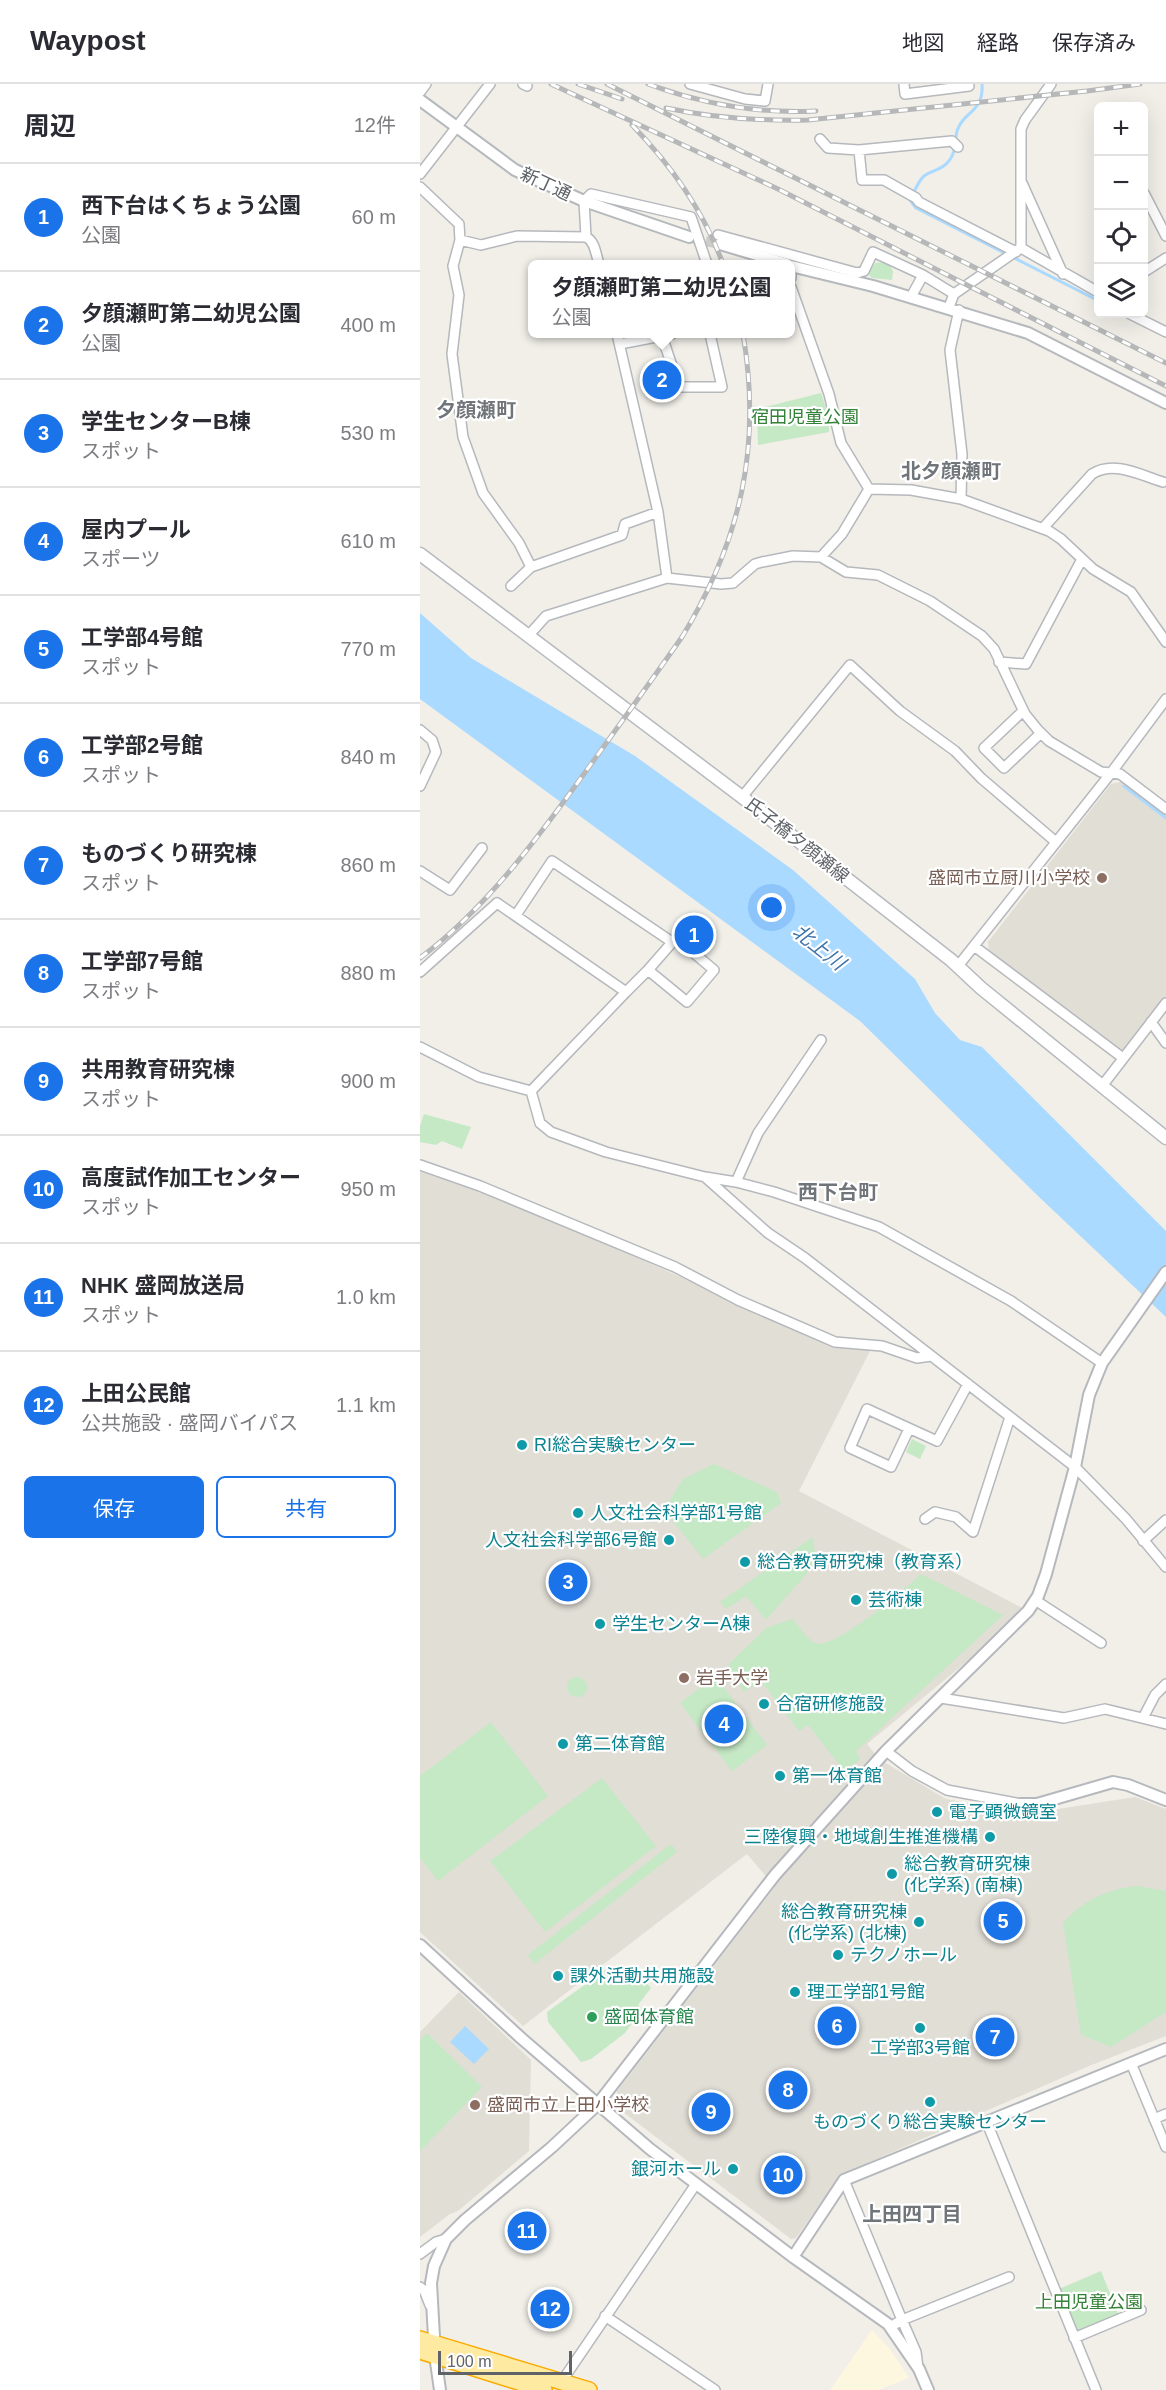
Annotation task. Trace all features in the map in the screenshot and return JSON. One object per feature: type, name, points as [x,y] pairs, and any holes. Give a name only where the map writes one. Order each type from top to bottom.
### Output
[{"type":"highway","points":[[427,2347],[589,2390]]},
{"type":"highway","points":[[427,2347],[544,2390]]},
{"type":"main road","name":"氏子橋夕顔瀬線","points":[[420,554],[742,797],[958,966],[981,988],[1166,1138]]},
{"type":"street","points":[[420,92],[426,84]]},
{"type":"street","points":[[420,174],[490,84]]},
{"type":"street","points":[[690,84],[745,99],[765,101],[768,84]]},
{"type":"street","points":[[904,84],[905,94],[969,86]]},
{"type":"street","points":[[1018,250],[1021,129],[1051,84]]},
{"type":"street","name":"新丁通","points":[[420,100],[515,170],[584,201],[689,237]]},
{"type":"street","points":[[820,139],[828,148],[859,150],[955,144]]},
{"type":"street","points":[[859,150],[862,180],[884,180],[913,196],[919,202],[1094,290]]},
{"type":"street","points":[[1021,180],[1064,274]]},
{"type":"street","points":[[420,187],[459,225],[460,240],[453,266],[459,295],[452,354],[463,437],[483,493],[519,543],[531,567]]},
{"type":"street","points":[[586,237],[584,201],[591,194],[691,217],[706,260]]},
{"type":"street","points":[[1148,202],[1166,236]]},
{"type":"street","points":[[460,240],[481,245],[516,236],[586,237],[590,239],[598,260]]},
{"type":"street","points":[[719,240],[857,273],[864,271],[873,252],[922,275],[954,294]]},
{"type":"street","points":[[719,240],[776,260]]},
{"type":"street","points":[[954,294],[1018,250]]},
{"type":"street","points":[[1148,269],[1166,258]]},
{"type":"street","points":[[795,267],[954,309],[1028,333],[1166,404]]},
{"type":"street","points":[[911,297],[922,275]]},
{"type":"street","points":[[954,294],[950,350],[962,454],[961,499]]},
{"type":"street","points":[[795,298],[830,394],[841,443],[869,489]]},
{"type":"street","points":[[1138,318],[1166,332]]},
{"type":"street","points":[[618,338],[658,512],[667,578]]},
{"type":"street","points":[[620,344],[648,338]]},
{"type":"street","points":[[668,338],[679,387],[722,387],[711,338]]},
{"type":"street","points":[[1043,528],[1092,474],[1101,469],[1112,467],[1162,482]]},
{"type":"street","points":[[869,489],[911,490],[961,499],[1043,528],[1061,539],[1093,569],[1131,592],[1166,642]]},
{"type":"street","points":[[820,557],[842,534],[869,489]]},
{"type":"street","points":[[511,586],[531,567],[622,535],[625,524],[658,512]]},
{"type":"street","points":[[528,636],[546,616],[667,578],[722,584],[733,583],[755,564],[793,556],[820,557],[846,572],[878,575],[930,601],[982,636],[994,650],[1023,711],[1041,733],[1050,741],[1101,772],[1120,774],[1166,809]]},
{"type":"street","points":[[999,662],[1026,664],[1082,559]]},
{"type":"street","points":[[742,797],[850,665],[884,698],[956,751],[981,778],[1056,843]]},
{"type":"street","points":[[958,966],[1111,773],[1166,699]]},
{"type":"street","points":[[1023,711],[984,748],[1004,768],[1041,733]]},
{"type":"street","points":[[420,730],[432,740],[436,752],[420,786]]},
{"type":"street","points":[[420,871],[450,890],[482,848]]},
{"type":"street","points":[[516,915],[552,861],[672,942]]},
{"type":"street","points":[[420,972],[497,903],[626,992]]},
{"type":"street","points":[[531,1091],[676,938],[714,970],[687,1002],[648,970]]},
{"type":"street","points":[[974,946],[1124,1058]]},
{"type":"street","points":[[1102,1086],[1166,1003]]},
{"type":"street","points":[[1151,1022],[1166,1043]]},
{"type":"street","points":[[736,1182],[758,1133],[821,1040]]},
{"type":"street","points":[[420,1047],[479,1077],[531,1091]]},
{"type":"street","points":[[531,1091],[540,1123],[551,1132],[606,1152],[705,1178],[736,1182],[774,1192],[879,1227],[1011,1301],[1102,1363]]},
{"type":"street","points":[[420,1165],[480,1186],[675,1267],[738,1300],[835,1342],[882,1346],[917,1358],[931,1356]]},
{"type":"street","points":[[705,1178],[768,1233],[805,1258],[1075,1467],[1126,1519],[1166,1567]]},
{"type":"street","points":[[440,2390],[427,2347],[431,2283],[434,2266],[446,2239],[465,2220],[552,2147],[597,2104],[775,1875],[886,1751],[1028,1611],[1046,1574],[1075,1467],[1089,1395],[1102,1363],[1166,1272]]},
{"type":"street","points":[[909,1429],[891,1467],[850,1448],[867,1409],[937,1441],[968,1384]]},
{"type":"street","points":[[925,1519],[935,1512],[956,1517],[973,1532],[1010,1417]]},
{"type":"street","points":[[1143,1540],[1166,1520]]},
{"type":"street","points":[[1035,1600],[1101,1643]]},
{"type":"street","points":[[1143,1718],[1155,1695],[1166,1684]]},
{"type":"street","points":[[941,1698],[1064,1718],[1105,1709],[1166,1724]]},
{"type":"street","points":[[886,1751],[912,1771],[947,1790],[1022,1804],[1037,1804],[1113,1782],[1128,1785],[1166,1800]]},
{"type":"street","points":[[420,1945],[597,2104],[696,2184],[890,2327],[919,2369],[928,2390]]},
{"type":"street","points":[[793,2257],[844,2180],[1166,2049]]},
{"type":"street","points":[[1131,2063],[1166,2147]]},
{"type":"street","points":[[1154,2119],[1166,2114]]},
{"type":"street","points":[[987,2123],[1096,2390]]},
{"type":"street","points":[[844,2180],[916,2352],[919,2369]]},
{"type":"street","points":[[562,2381],[696,2184]]},
{"type":"street","points":[[420,2254],[436,2242],[446,2239]]},
{"type":"street","points":[[890,2327],[902,2320],[1009,2277]]},
{"type":"street","points":[[420,2287],[424,2290],[431,2307]]},
{"type":"street","points":[[1074,2338],[1141,2310]]},
{"type":"street","points":[[605,2316],[715,2390]]},
{"type":"shaded area","name":"盛岡市立厨川小学校","points":[[1123,781],[1166,814],[1166,996],[1123,1051],[1118,1052],[989,951],[988,942],[1111,784]]},
{"type":"shaded area","name":"岩手大学","points":[[420,1165],[458,1178],[831,1344],[871,1349],[799,1491],[1028,1611],[867,1744],[879,1759],[946,1799],[1026,1814],[1135,1797],[1166,1809],[1166,2036],[1089,2066],[840,2175],[796,2238],[791,2239],[619,2109],[617,2091],[775,1887],[747,1854],[523,2026],[420,1932]]},
{"type":"shaded area","name":"盛岡市立上田小学校","points":[[459,1992],[531,2060],[529,2151],[458,2211],[450,2214],[420,2237],[420,2032]]},
{"type":"shaded area","points":[[872,2330],[890,2349],[909,2378],[878,2390],[830,2390]]},
{"type":"green space","points":[[888,262],[893,271],[892,280],[872,278],[868,274],[875,263]]},
{"type":"green space","points":[[669,372],[674,388],[660,395],[657,384],[653,385],[651,377]]},
{"type":"green space","name":"宿田児童公園","points":[[821,393],[829,417],[829,432],[758,445],[757,409]]},
{"type":"green space","points":[[693,925],[704,934],[696,945],[684,936]]},
{"type":"green space","points":[[424,1114],[471,1127],[462,1149],[442,1141],[436,1145],[420,1142],[420,1126]]},
{"type":"green space","points":[[912,1439],[926,1446],[920,1459],[906,1452]]},
{"type":"green space","points":[[714,1464],[777,1492],[781,1503],[703,1559],[664,1510],[683,1479]]},
{"type":"green space","points":[[813,1537],[816,1563],[766,1620],[746,1596],[726,1609],[720,1602]]},
{"type":"green space","points":[[921,1574],[1003,1615],[856,1751],[860,1759],[845,1772],[808,1725],[799,1731],[761,1681],[744,1692],[728,1665],[766,1628],[792,1619],[815,1643],[824,1643],[837,1638],[869,1617]]},
{"type":"green space","points":[[715,1676],[767,1745],[732,1771],[680,1703]]},
{"type":"green space","points":[[573,1677],[581,1677],[587,1683],[587,1691],[581,1697],[573,1697],[567,1691],[567,1683]]},
{"type":"green space","points":[[491,1722],[548,1796],[438,1881],[420,1858],[420,1776]]},
{"type":"green space","points":[[602,1778],[656,1846],[545,1932],[490,1861]]},
{"type":"green space","points":[[671,1844],[677,1852],[534,1964],[528,1955]]},
{"type":"green space","points":[[1137,1886],[1166,1891],[1166,2012],[1111,2047],[1081,2035],[1063,1923],[1079,1908],[1097,1897]]},
{"type":"green space","name":"盛岡体育館","points":[[608,1968],[615,1976],[623,1973],[628,1980],[638,1972],[651,1988],[638,2005],[642,2009],[625,2033],[591,2059],[581,2062],[548,2022],[547,2012]]},
{"type":"green space","points":[[427,2033],[482,2087],[420,2151],[420,2040]]},
{"type":"green space","name":"上田児童公園","points":[[1101,2271],[1119,2316],[1078,2333],[1059,2289]]},
{"type":"water","name":"北上川","points":[[420,613],[471,658],[635,756],[793,870],[915,979],[935,1013],[960,1040],[982,1047],[1166,1231],[1166,1317],[1038,1196],[860,1021],[420,699]]},
{"type":"water","points":[[465,2026],[489,2049],[474,2064],[450,2042]]},
{"type":"waterway","points":[[982,84],[980,101],[960,124],[957,131],[951,158],[946,165],[922,178],[910,200],[916,208],[1094,298]]},
{"type":"waterway","points":[[1124,786],[1166,818]]},
{"type":"tunnel","points":[[691,238],[720,244]]},
{"type":"railway","points":[[551,84],[778,189],[1166,386]]},
{"type":"railway","points":[[578,84],[622,99]]},
{"type":"railway","points":[[607,84],[1166,363]]},
{"type":"railway","points":[[648,84],[689,97],[730,106],[773,111],[816,111]]},
{"type":"railway","points":[[666,108],[737,118],[808,120],[1140,84]]},
{"type":"railway","points":[[632,125],[660,156],[685,190],[706,226],[721,260]]},
{"type":"railway","points":[[420,958],[466,919],[487,897],[545,827],[682,637],[702,601],[732,528],[742,491],[748,454],[750,415],[743,338]]},
{"type":"place","name":"夕顔瀬町第二幼児公園","points":[[662,380]]},
{"type":"place","name":"盛岡市立厨川小学校","points":[[1102,878]]},
{"type":"place","name":"西下台はくちょう公園","points":[[694,935]]},
{"type":"place","name":"RI総合実験センター","points":[[522,1445]]},
{"type":"place","name":"人文社会科学部1号館","points":[[578,1513]]},
{"type":"place","name":"人文社会科学部6号館","points":[[669,1540]]},
{"type":"place","name":"総合教育研究棟（教育系）","points":[[745,1562]]},
{"type":"place","name":"学生センターB棟","points":[[568,1582]]},
{"type":"place","name":"芸術棟","points":[[856,1600]]},
{"type":"place","name":"学生センターA棟","points":[[600,1624]]},
{"type":"place","name":"岩手大学","points":[[684,1678]]},
{"type":"place","name":"合宿研修施設","points":[[764,1704]]},
{"type":"place","name":"屋内プール","points":[[724,1724]]},
{"type":"place","name":"第二体育館","points":[[563,1744]]},
{"type":"place","name":"第一体育館","points":[[780,1776]]},
{"type":"place","name":"電子顕微鏡室","points":[[937,1812]]},
{"type":"place","name":"三陸復興・地域創生推進機構","points":[[990,1837]]},
{"type":"place","name":"総合教育研究棟 (化学系) (南棟)","points":[[892,1874]]},
{"type":"place","name":"工学部4号館","points":[[1003,1921]]},
{"type":"place","name":"総合教育研究棟 (化学系) (北棟)","points":[[919,1922]]},
{"type":"place","name":"テクノホール","points":[[838,1955]]},
{"type":"place","name":"課外活動共用施設","points":[[558,1976]]},
{"type":"place","name":"理工学部1号館","points":[[795,1992]]},
{"type":"place","name":"盛岡体育館","points":[[592,2017]]},
{"type":"place","name":"工学部2号館","points":[[837,2026]]},
{"type":"place","name":"工学部3号館","points":[[920,2028]]},
{"type":"place","name":"ものづくり研究棟","points":[[995,2037]]},
{"type":"place","name":"工学部7号館","points":[[788,2090]]},
{"type":"place","name":"ものづくり総合実験センター","points":[[930,2102]]},
{"type":"place","name":"盛岡市立上田小学校","points":[[475,2105]]},
{"type":"place","name":"共用教育研究棟","points":[[711,2112]]},
{"type":"place","name":"銀河ホール","points":[[733,2169]]},
{"type":"place","name":"高度試作加工センター","points":[[783,2175]]},
{"type":"place","name":"NHK 盛岡放送局","points":[[527,2231]]},
{"type":"place","name":"上田公民館","points":[[550,2309]]},
{"type":"district","name":"夕顔瀬町","points":[[476,410]]},
{"type":"district","name":"北夕顔瀬町","points":[[951,471]]},
{"type":"district","name":"西下台町","points":[[838,1192]]},
{"type":"district","name":"上田四丁目","points":[[912,2214]]}]
